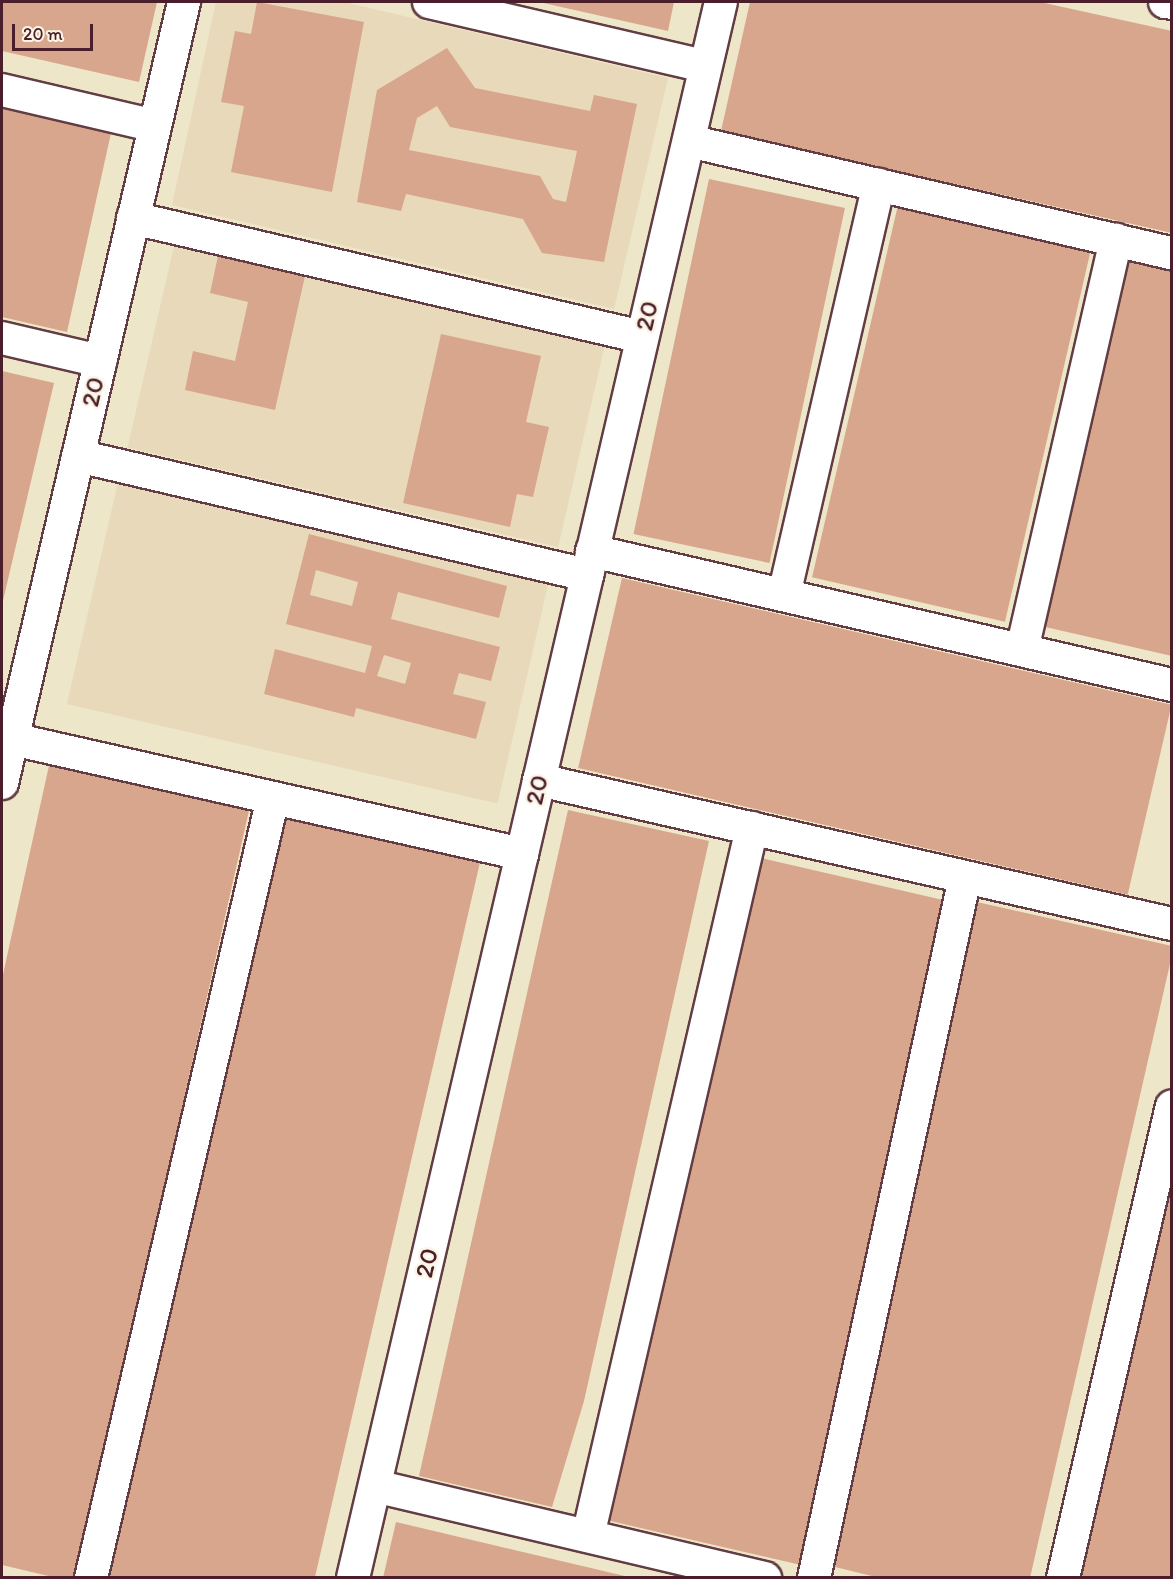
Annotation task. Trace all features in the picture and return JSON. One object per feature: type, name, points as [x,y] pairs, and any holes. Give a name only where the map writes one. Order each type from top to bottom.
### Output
[{"type":"street","name":"20","points":[[2,783],[184,2]]},
{"type":"street","name":"20","points":[[353,1578],[721,2]]},
{"type":"street","points":[[1165,2],[1172,3]]},
{"type":"street","points":[[444,3],[705,66]]},
{"type":"street","points":[[2,90],[155,126]]},
{"type":"street","points":[[688,141],[1172,253]]},
{"type":"street","points":[[784,595],[879,185]]},
{"type":"street","points":[[134,218],[642,338]]},
{"type":"street","points":[[1022,650],[1116,240]]},
{"type":"street","points":[[2,338],[100,361]]},
{"type":"street","points":[[78,456],[590,563],[784,595],[1172,685]]},
{"type":"street","points":[[12,739],[522,854]]},
{"type":"street","points":[[539,780],[1172,924]]},
{"type":"street","points":[[91,1578],[273,798]]},
{"type":"street","points":[[588,1536],[752,828]]},
{"type":"street","points":[[814,1578],[965,877]]},
{"type":"street","points":[[1063,1578],[1172,1106]]},
{"type":"street","points":[[375,1486],[765,1578]]},
{"type":"shaded area","points":[[216,2],[344,2],[668,78],[614,309],[172,205]]},
{"type":"shaded area","points":[[175,242],[606,341],[558,547],[128,448]]},
{"type":"shaded area","points":[[119,478],[550,577],[497,803],[67,704]]},
{"type":"building","points":[[2,2],[157,2],[139,82],[2,51]]},
{"type":"building","points":[[257,2],[364,22],[332,192],[231,172],[244,106],[221,102],[235,31],[251,34]]},
{"type":"building","points":[[539,2],[674,2],[668,31]]},
{"type":"building","points":[[750,2],[1040,2],[1172,31],[1172,233],[721,131]]},
{"type":"building","points":[[447,48],[475,88],[590,111],[594,95],[637,104],[604,262],[542,253],[523,219],[406,194],[401,211],[357,202],[377,90]],"holes":[[[437,106],[450,127],[577,151],[566,202],[553,199],[540,176],[409,150],[417,118]]]},
{"type":"building","points":[[2,108],[111,133],[67,332],[2,317]]},
{"type":"building","points":[[709,179],[845,208],[769,563],[634,534]]},
{"type":"building","points":[[898,205],[1091,250],[1005,622],[812,577]]},
{"type":"building","points":[[1128,252],[1172,262],[1172,656],[1041,626]]},
{"type":"building","points":[[218,256],[305,276],[275,410],[185,390],[193,351],[235,361],[248,302],[210,293]]},
{"type":"building","points":[[441,334],[541,356],[526,422],[549,427],[533,497],[517,494],[510,527],[403,503]]},
{"type":"building","points":[[2,371],[54,383],[2,605]]},
{"type":"building","points":[[309,534],[507,586],[499,618],[398,592],[391,619],[500,647],[491,681],[459,673],[453,694],[486,702],[476,739],[356,708],[354,717],[264,694],[275,649],[365,673],[372,646],[286,624]],"holes":[[[316,570],[358,582],[352,606],[310,595]],[[384,655],[411,663],[405,684],[377,676]]]},
{"type":"building","points":[[622,578],[1172,705],[1128,895],[578,768]]},
{"type":"building","points":[[50,761],[250,806],[76,1578],[57,1578],[2,1565],[2,979]]},
{"type":"building","points":[[568,810],[709,841],[584,1401],[552,1507],[419,1476]]},
{"type":"building","points":[[282,813],[481,859],[315,1578],[106,1577]]},
{"type":"building","points":[[757,857],[953,902],[800,1565],[604,1520]]},
{"type":"building","points":[[977,902],[1172,946],[1172,955],[1030,1578],[880,1578],[827,1565]]},
{"type":"building","points":[[1172,1162],[1172,1578],[1074,1578]]},
{"type":"building","points":[[396,1522],[629,1577],[629,1578],[383,1578]]}]
